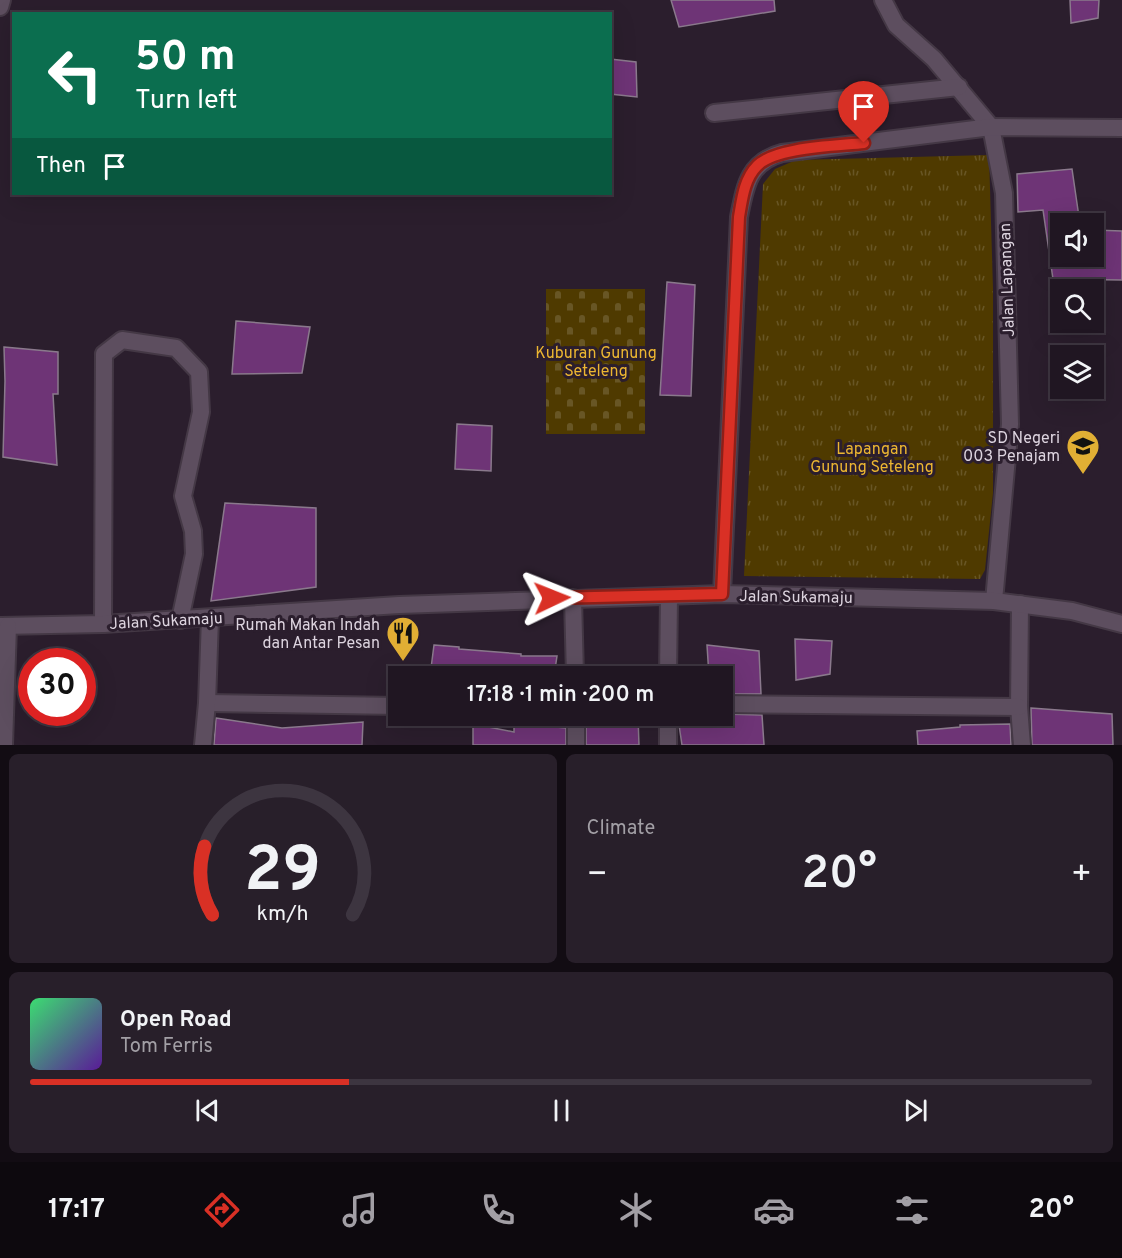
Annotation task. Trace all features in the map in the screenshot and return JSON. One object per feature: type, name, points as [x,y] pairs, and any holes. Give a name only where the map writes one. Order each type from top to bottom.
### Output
[{"type":"street","points":[[0,7],[2,0]]},
{"type":"street","name":"Jalan Lapangan","points":[[884,0],[896,25],[934,60],[991,127],[1004,193],[1010,424],[994,601]]},
{"type":"street","points":[[714,113],[959,87]]},
{"type":"street","points":[[722,594],[739,217],[744,190],[757,166],[770,156],[782,153],[991,127],[1122,128]]},
{"type":"street","points":[[103,624],[104,354],[122,340],[176,348],[200,372],[201,412],[183,496],[193,531],[194,554],[180,620]]},
{"type":"street","name":"Jalan Sukamaju","points":[[4,626],[180,620],[399,605],[722,594],[994,601],[1072,611],[1122,624]]},
{"type":"street","points":[[668,666],[669,597]]},
{"type":"street","points":[[573,598],[575,666]]},
{"type":"street","points":[[1020,604],[1019,707],[1022,745]]},
{"type":"street","points":[[203,745],[210,618]]},
{"type":"street","points":[[4,626],[4,745]]},
{"type":"street","points":[[207,704],[388,706]]},
{"type":"street","points":[[733,704],[1019,707]]},
{"type":"street","points":[[576,726],[576,745]]},
{"type":"street","points":[[668,726],[668,745]]},
{"type":"green space","name":"Lapangan Gunung Seteleng","points":[[989,155],[993,289],[993,493],[985,570],[980,579],[744,576],[763,184],[775,169],[796,160]]},
{"type":"green space","name":"Kuburan Gunung Seteleng","points":[[546,289],[645,289],[645,434],[546,434]]},
{"type":"building","points":[[671,0],[774,0],[775,11],[679,27]]},
{"type":"building","points":[[1070,0],[1099,0],[1098,18],[1071,23]]},
{"type":"building","points":[[612,59],[636,62],[637,97],[612,94]]},
{"type":"building","points":[[1072,169],[1078,213],[1050,213],[1050,258],[1043,210],[1018,212],[1017,174]]},
{"type":"building","points":[[1104,230],[1122,231],[1122,280],[1053,279],[1051,267],[1104,267]]},
{"type":"building","points":[[667,282],[695,285],[691,396],[660,395]]},
{"type":"building","points":[[236,321],[310,327],[302,373],[232,374]]},
{"type":"building","points":[[4,347],[58,352],[58,394],[53,394],[57,465],[3,457]]},
{"type":"building","points":[[457,424],[492,426],[491,471],[455,469]]},
{"type":"building","points":[[225,503],[316,508],[316,587],[211,601]]},
{"type":"building","points":[[795,639],[832,641],[830,674],[796,680]]},
{"type":"building","points":[[434,645],[521,654],[521,656],[557,656],[556,666],[431,666]]},
{"type":"building","points":[[707,645],[759,651],[761,694],[733,694],[733,666],[708,666]]},
{"type":"building","points":[[1031,708],[1112,714],[1113,745],[1032,745]]},
{"type":"building","points":[[733,714],[762,715],[764,745],[682,745],[679,726],[733,726]]},
{"type":"building","points":[[216,718],[282,728],[363,722],[362,745],[214,745]]},
{"type":"building","points":[[1010,724],[1011,745],[918,745],[917,731],[960,727],[960,725]]},
{"type":"building","points":[[473,726],[514,732],[514,726],[566,728],[566,745],[473,745]]},
{"type":"building","points":[[586,726],[638,726],[639,745],[586,745]]},
{"type":"place","name":"SD Negeri 003 Penajam","points":[[1083,475]]},
{"type":"place","name":"Rumah Makan Indah dan Antar Pesan","points":[[403,662]]},
{"type":"route","points":[[552,598],[722,594],[739,217],[744,190],[757,166],[770,156],[864,143]]}]
